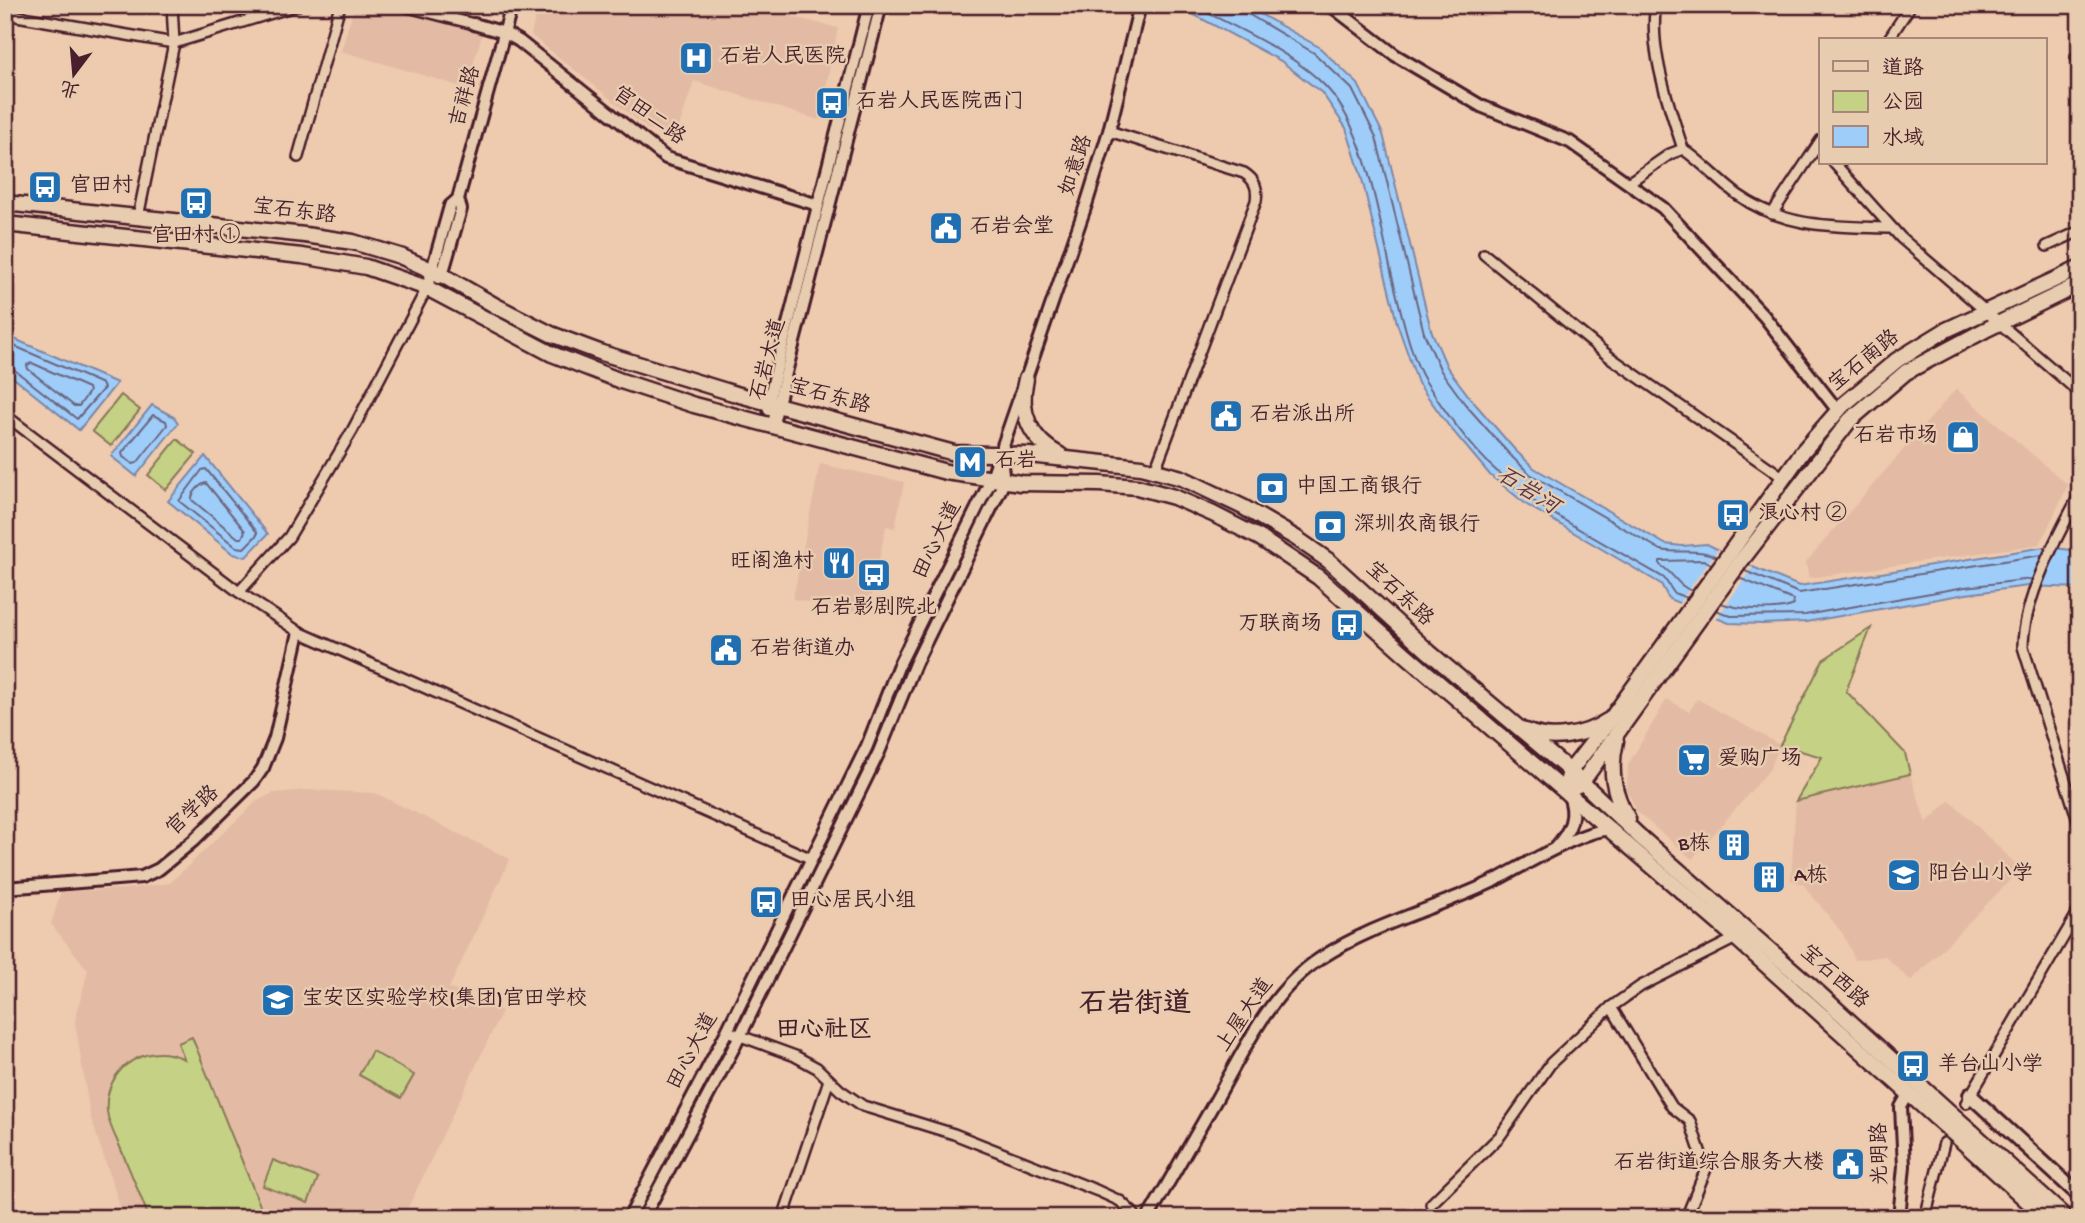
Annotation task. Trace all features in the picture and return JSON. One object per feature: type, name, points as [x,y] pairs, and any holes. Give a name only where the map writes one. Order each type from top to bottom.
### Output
[{"type":"main road","name":"宝石东路","points":[[5,203],[330,237],[377,248],[437,272],[527,323],[576,344],[627,362],[773,404],[954,453],[1121,463],[1192,482],[1243,507],[1329,561],[1429,652],[1570,771]]},
{"type":"main road","name":"宝石东路","points":[[5,224],[324,259],[366,267],[427,288],[519,338],[657,394],[946,472],[997,481],[1138,487],[1174,497],[1234,524],[1318,577],[1566,791]]},
{"type":"main road","name":"宝石南路","points":[[1735,558],[1784,478],[1838,411],[1897,360],[1945,330],[2080,268]]},
{"type":"main road","name":"宝石南路","points":[[1735,558],[1863,407],[1906,372],[2080,284]]},
{"type":"main road","points":[[1026,379],[1024,408],[1030,426],[1049,449],[1068,458]]},
{"type":"main road","points":[[1566,791],[1582,782],[1619,733],[1686,627],[1735,558]]},
{"type":"main road","points":[[1566,791],[1570,771],[1686,627]]},
{"type":"main road","points":[[1519,727],[1541,735],[1568,736],[1590,730],[1614,716]]},
{"type":"main road","points":[[1619,733],[1612,767],[1615,789],[1638,835]]},
{"type":"main road","name":"宝石西路","points":[[1570,771],[1638,835],[1842,1013],[1940,1113],[2066,1218]]},
{"type":"main road","name":"宝石西路","points":[[1566,791],[1909,1093],[1940,1113]]},
{"type":"main road","points":[[1968,1099],[2080,1196]]},
{"type":"main road","name":"宝石西路","points":[[1968,1137],[2046,1218]]},
{"type":"street","points":[[138,217],[174,43],[172,5]]},
{"type":"street","points":[[5,13],[174,43],[298,5]]},
{"type":"street","points":[[298,157],[340,5]]},
{"type":"street","points":[[400,5],[474,24]]},
{"type":"street","name":"吉祥路","points":[[437,272],[461,209],[458,199],[512,5]]},
{"type":"street","name":"石岩大道","points":[[772,426],[773,404],[818,205],[869,5]]},
{"type":"street","name":"石岩大道","points":[[773,404],[881,5]]},
{"type":"street","name":"如意路","points":[[1000,454],[1109,131],[1140,5]]},
{"type":"street","points":[[1330,5],[1395,55],[1481,106],[1570,142],[1663,208],[1764,316],[1838,411]]},
{"type":"street","points":[[1889,38],[1912,5]]},
{"type":"street","points":[[1652,6],[1664,89],[1683,149],[1738,195],[1772,214],[1791,221],[1824,226],[1891,228]]},
{"type":"street","name":"官田二路","points":[[474,24],[505,33],[519,41],[666,158],[818,205]]},
{"type":"street","points":[[1109,131],[1244,173],[1254,181],[1256,188],[1256,201],[1155,470]]},
{"type":"street","points":[[1772,214],[1819,145]]},
{"type":"street","points":[[1629,183],[1670,154],[1683,149]]},
{"type":"street","points":[[1835,164],[1891,228],[2080,393]]},
{"type":"street","points":[[2047,246],[2080,231]]},
{"type":"street","points":[[1484,254],[1611,358],[1784,478]]},
{"type":"street","points":[[239,592],[289,537],[352,430],[437,272]]},
{"type":"street","points":[[5,415],[239,592],[299,632],[812,859]]},
{"type":"street","name":"田心大道","points":[[643,1218],[740,1036],[879,752],[915,664],[997,481],[1000,454]]},
{"type":"street","name":"田心大道","points":[[629,1218],[727,1031],[812,859],[867,746],[898,667],[997,481]]},
{"type":"street","points":[[2080,494],[2054,540],[2031,605],[2023,632],[2022,648],[2080,827]]},
{"type":"street","name":"官学路","points":[[5,888],[142,877],[159,869],[193,841],[254,781],[269,757],[299,632]]},
{"type":"street","name":"上屋大道","points":[[1553,850],[1572,826],[1573,808],[1566,791]]},
{"type":"street","name":"上屋大道","points":[[1148,1218],[1260,1022],[1304,970],[1360,937],[1479,888],[1553,850],[1602,830],[1612,831]]},
{"type":"street","points":[[1968,1099],[2080,909]]},
{"type":"street","points":[[1431,1204],[1500,1136],[1551,1063],[1611,1007],[1641,986],[1736,938]]},
{"type":"street","points":[[1611,1007],[1672,1107],[1690,1121],[1706,1169],[1686,1218]]},
{"type":"street","points":[[727,1031],[795,1056],[817,1068],[840,1090],[863,1106],[954,1135],[1098,1191],[1120,1201],[1134,1214],[1134,1218]]},
{"type":"street","points":[[783,1218],[829,1080]]},
{"type":"street","name":"光明路","points":[[1899,1218],[1904,1166],[1900,1107],[1909,1093]]},
{"type":"street","points":[[1925,1218],[1944,1143]]},
{"type":"shaded area","points":[[355,5],[432,5],[486,21],[466,88],[341,51]]},
{"type":"shaded area","name":"石岩人民医院","points":[[538,5],[796,5],[793,17],[838,28],[819,120],[694,81],[674,142],[647,128],[531,35]]},
{"type":"shaded area","name":"石岩市场","points":[[1956,389],[2068,485],[2040,544],[1809,578],[1806,562]]},
{"type":"shaded area","name":"旺阁渔村","points":[[820,464],[904,482],[895,528],[886,526],[868,614],[793,599]]},
{"type":"shaded area","name":"爱购广场","points":[[1667,699],[1689,712],[1697,699],[1780,745],[1770,769],[1692,859],[1637,812],[1627,790],[1628,765]]},
{"type":"shaded area","name":"阳台山小学","points":[[1910,774],[1926,823],[1950,800],[2021,869],[1911,981],[1885,956],[1855,960],[1843,934],[1803,884],[1791,880],[1796,801]]},
{"type":"shaded area","name":"宝安区实验学校(集团)官田学校","points":[[310,790],[375,793],[510,859],[449,988],[502,1011],[403,1218],[124,1218],[90,1115],[75,1021],[88,970],[51,924],[61,892],[125,889],[170,883],[257,801],[273,793]]},
{"type":"green space","points":[[121,395],[140,410],[111,446],[92,431]]},
{"type":"green space","points":[[177,439],[196,454],[166,490],[148,475]]},
{"type":"green space","points":[[1871,628],[1846,691],[1905,753],[1910,774],[1796,801],[1822,757],[1780,745],[1823,660]]},
{"type":"green space","points":[[192,1037],[265,1218],[149,1218],[112,1129],[107,1111],[108,1096],[112,1082],[121,1070],[132,1061],[151,1054],[165,1053],[184,1059],[178,1043]]},
{"type":"green space","points":[[372,1051],[414,1075],[401,1098],[359,1075]]},
{"type":"green space","points":[[273,1160],[318,1178],[308,1203],[263,1186]]},
{"type":"water","name":"石岩河","points":[[1169,5],[1244,5],[1319,47],[1358,84],[1383,134],[1431,330],[1447,367],[1471,399],[1534,468],[1665,544],[1707,544],[1799,586],[2045,547],[2080,551],[2080,588],[2028,586],[1806,622],[1763,624],[1729,623],[1669,599],[1661,584],[1527,505],[1490,475],[1448,425],[1418,383],[1397,323],[1361,175],[1346,128],[1322,93],[1281,61],[1189,12]]},
{"type":"water","points":[[5,335],[117,383],[79,430],[5,371]]},
{"type":"water","points":[[152,405],[174,417],[178,423],[136,476],[111,456]]},
{"type":"water","points":[[205,456],[268,534],[246,557],[233,554],[168,501]]},
{"type":"pier","points":[[1718,549],[1753,567],[1715,621],[1677,606]]},
{"type":"place","name":"石岩人民医院","points":[[696,58]]},
{"type":"place","name":"石岩人民医院西门","points":[[832,103]]},
{"type":"place","name":"官田村","points":[[45,187]]},
{"type":"place","name":"官田村 ①","points":[[196,203]]},
{"type":"place","name":"石岩会堂","points":[[946,228]]},
{"type":"place","name":"石岩派出所","points":[[1226,416]]},
{"type":"place","name":"石岩市场","points":[[1963,437]]},
{"type":"place","name":"石岩","points":[[970,462]]},
{"type":"place","name":"中国工商银行","points":[[1272,488]]},
{"type":"place","name":"浪心村 ②","points":[[1733,515]]},
{"type":"place","name":"深圳农商银行","points":[[1330,526]]},
{"type":"place","name":"旺阁渔村","points":[[839,563]]},
{"type":"place","name":"石岩影剧院北","points":[[874,575]]},
{"type":"place","name":"万联商场","points":[[1347,625]]},
{"type":"place","name":"石岩街道办","points":[[726,650]]},
{"type":"place","name":"爱购广场","points":[[1694,760]]},
{"type":"place","name":"B栋","points":[[1734,845]]},
{"type":"place","name":"阳台山小学","points":[[1904,875]]},
{"type":"place","name":"A栋","points":[[1769,877]]},
{"type":"place","name":"田心居民小组","points":[[766,902]]},
{"type":"place","name":"宝安区实验学校(集团)官田学校","points":[[278,1000]]},
{"type":"place","name":"羊台山小学","points":[[1913,1066]]},
{"type":"place","name":"石岩街道综合服务大楼","points":[[1848,1164]]},
{"type":"district","name":"石岩街道","points":[[1135,1005]]},
{"type":"district","name":"田心社区","points":[[824,1031]]}]
